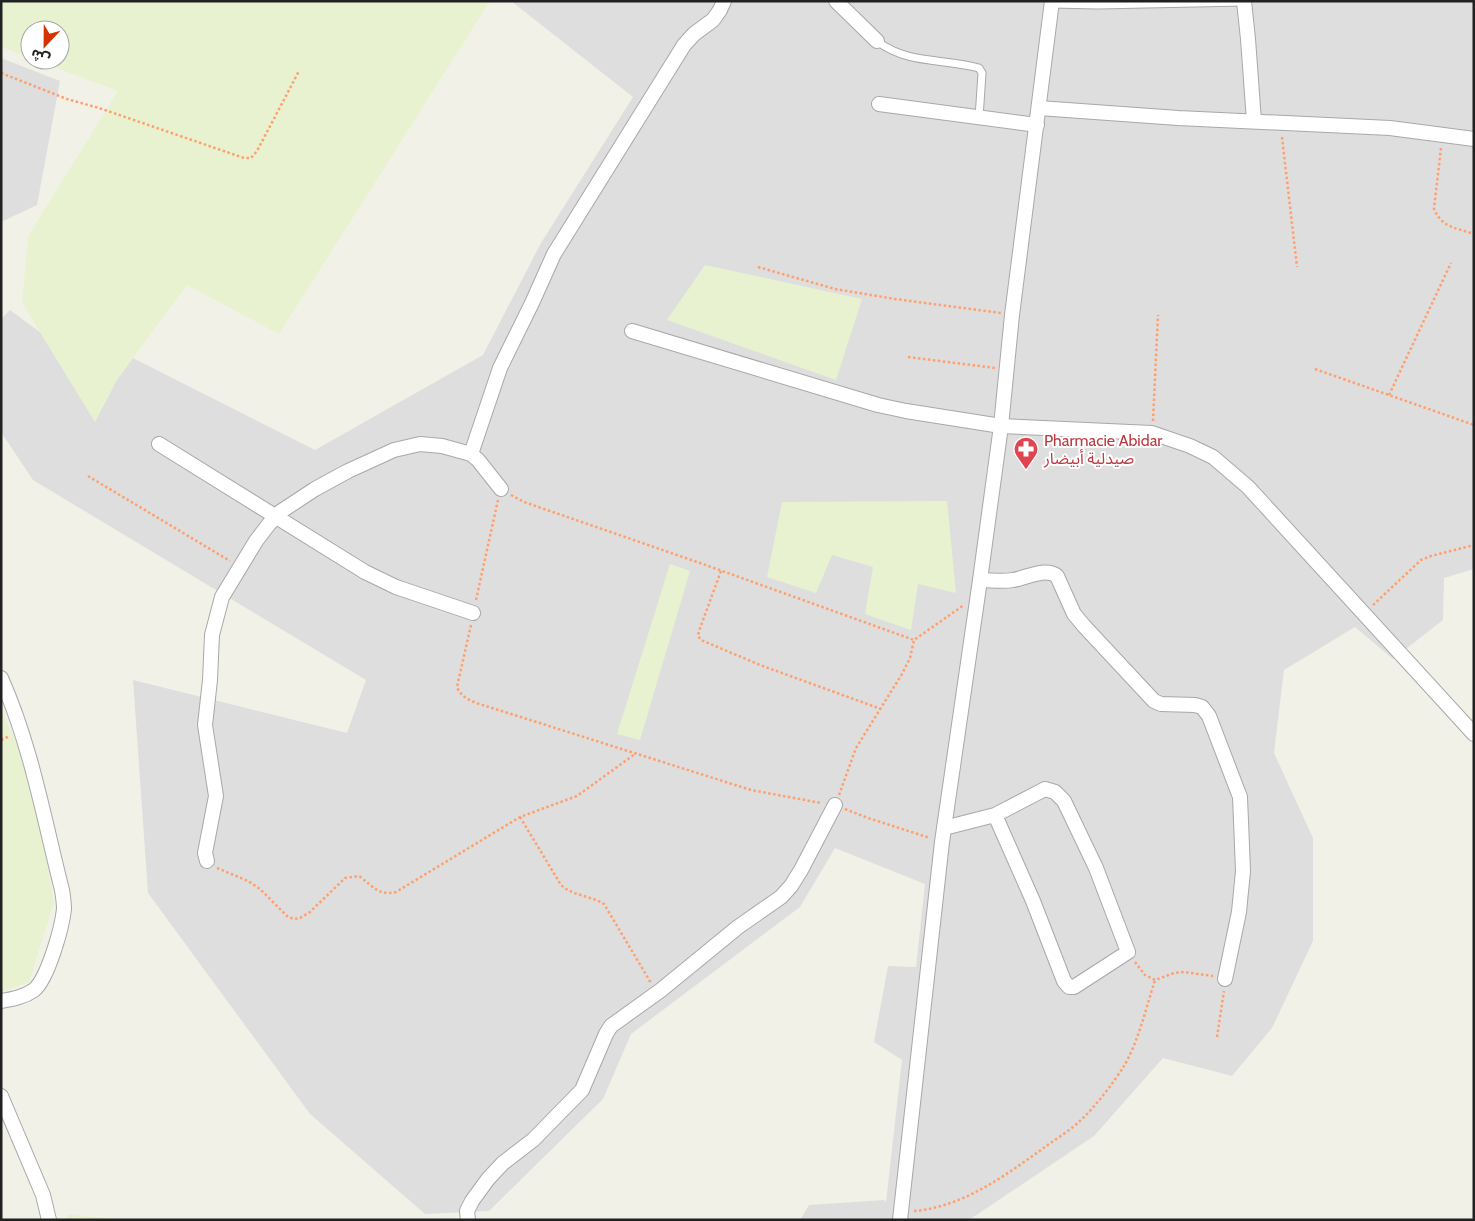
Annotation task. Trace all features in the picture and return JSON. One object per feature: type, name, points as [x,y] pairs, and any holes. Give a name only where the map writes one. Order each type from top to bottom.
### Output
[{"type":"street","points":[[471,454],[500,368],[554,254],[684,45],[694,34],[713,20],[724,1]]},
{"type":"street","points":[[836,1],[877,41]]},
{"type":"street","points":[[1244,2],[1254,121]]},
{"type":"street","points":[[901,1216],[943,835],[1001,426],[1012,315],[1052,3]]},
{"type":"street","points":[[879,104],[1037,125]]},
{"type":"street","points":[[1039,108],[1168,117],[1390,128],[1474,139]]},
{"type":"street","points":[[632,331],[878,405],[1001,426],[1152,432],[1213,457],[1248,487],[1474,734]]},
{"type":"street","points":[[159,444],[365,572],[382,581],[473,613]]},
{"type":"street","points":[[206,861],[205,853],[216,796],[205,725],[212,635],[222,597],[256,540],[280,512],[315,489],[348,471],[394,450],[420,444],[442,446],[471,454],[478,460],[500,489]]},
{"type":"street","points":[[980,580],[1014,580],[1052,572],[1056,576],[1074,614],[1154,701],[1161,704],[1202,707],[1209,716],[1240,797],[1243,871],[1240,904],[1226,979]]},
{"type":"street","points":[[1,678],[31,764],[62,890],[64,907],[60,930],[43,977],[36,988],[26,996],[1,1002]]},
{"type":"street","points":[[943,835],[995,815],[1045,788],[1055,792],[1064,801],[1096,868],[1128,952],[1074,987],[1069,987],[1064,981],[1033,901],[995,815]]},
{"type":"street","points":[[468,1220],[467,1211],[488,1179],[503,1163],[533,1140],[582,1090],[611,1026],[656,993],[738,927],[781,897],[801,870],[835,806]]},
{"type":"street","points":[[1,1096],[43,1194],[49,1220]]},
{"type":"lane","points":[[1052,3],[1132,5],[1244,2]]},
{"type":"lane","points":[[877,41],[889,50],[915,58],[979,68],[982,73],[979,118]]},
{"type":"path","points":[[1,72],[67,99],[244,158],[251,158],[257,151],[299,71]]},
{"type":"path","points":[[1280,123],[1297,267]]},
{"type":"path","points":[[1442,134],[1434,209],[1443,223],[1474,234]]},
{"type":"path","points":[[1388,395],[1451,263]]},
{"type":"path","points":[[758,267],[843,290],[1012,315]]},
{"type":"path","points":[[1152,432],[1158,315]]},
{"type":"path","points":[[908,357],[1007,369]]},
{"type":"path","points":[[1315,369],[1474,425]]},
{"type":"path","points":[[88,476],[240,567]]},
{"type":"path","points":[[914,640],[721,570],[524,502],[500,489],[457,687],[460,694],[466,698],[489,707],[751,790],[835,806],[868,818],[943,835]]},
{"type":"path","points":[[1364,614],[1421,560],[1474,545]]},
{"type":"path","points":[[721,570],[699,631],[698,636],[701,640],[760,665],[881,709]]},
{"type":"path","points":[[835,806],[856,748],[902,674],[910,658],[914,640],[958,608],[977,598]]},
{"type":"path","points":[[206,861],[213,866],[248,881],[260,889],[288,917],[300,918],[310,912],[344,878],[359,876],[381,893],[396,892],[520,817],[577,796],[635,754]]},
{"type":"path","points":[[520,817],[561,885],[568,891],[596,899],[604,904],[656,993]]},
{"type":"path","points":[[1128,952],[1145,975],[1155,980],[1174,973],[1184,972],[1226,979],[1217,1037]]},
{"type":"path","points":[[901,1216],[945,1206],[961,1200],[1011,1171],[1082,1120],[1113,1083],[1125,1064],[1134,1044],[1155,980]]},
{"type":"shaded area","points":[[511,1],[1474,1],[1474,569],[1444,578],[1443,620],[1393,659],[1355,627],[1284,670],[1274,753],[1313,838],[1313,941],[1272,1028],[1232,1076],[1163,1058],[1094,1136],[972,1218],[962,1220],[800,1220],[809,1205],[884,1200],[886,1202],[902,1060],[874,1042],[888,966],[916,967],[925,884],[835,848],[800,907],[631,1034],[603,1099],[489,1211],[425,1214],[310,1114],[148,893],[133,680],[347,733],[366,680],[33,480],[1,432],[1,319],[10,310],[99,376],[115,349],[315,450],[483,355],[541,243],[633,97]]},
{"type":"shaded area","points":[[1,58],[20,65],[20,70],[32,70],[60,81],[37,205],[1,222]]},
{"type":"green space","points":[[1,1],[490,1],[279,334],[187,285],[117,380],[95,422],[22,303],[28,236],[118,91],[62,70],[70,70],[70,20],[20,20],[20,54],[1,47]]},
{"type":"green space","points":[[705,265],[862,299],[836,380],[667,320]]},
{"type":"green space","points":[[947,501],[956,593],[918,584],[911,630],[865,614],[873,567],[832,555],[816,593],[767,577],[782,502]]},
{"type":"green space","points":[[670,564],[690,571],[640,740],[617,734]]},
{"type":"green space","points":[[1,709],[32,777],[54,902],[29,982],[1,992]]},
{"type":"green space","points":[[67,1214],[119,1220],[67,1220]]},
{"type":"place","name":"Pharmacie Abidar صيدلية أبيضار","points":[[1026,470]]}]
